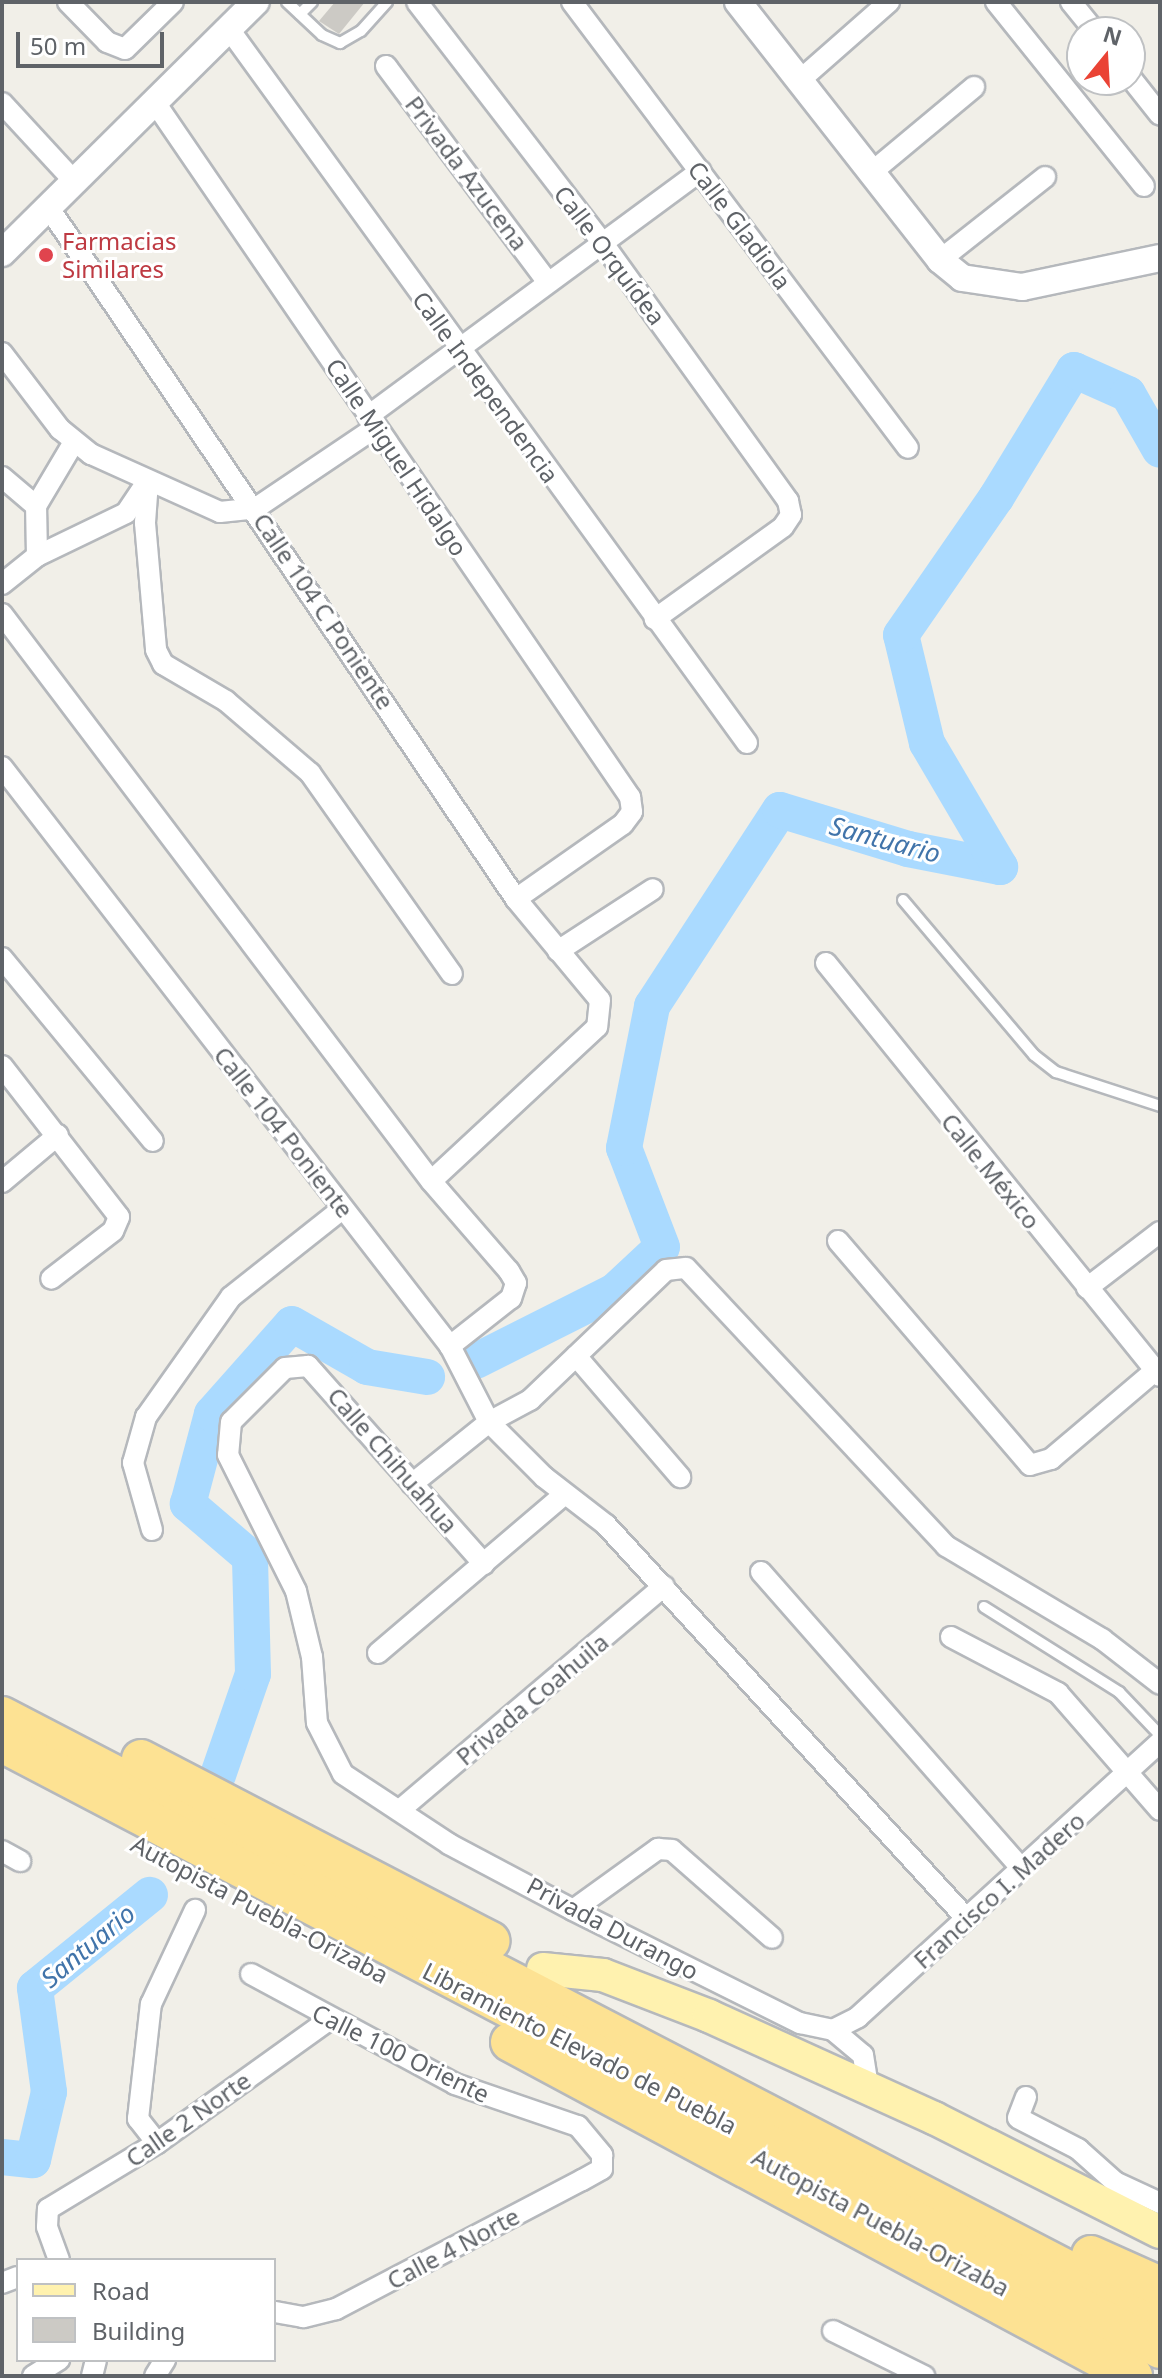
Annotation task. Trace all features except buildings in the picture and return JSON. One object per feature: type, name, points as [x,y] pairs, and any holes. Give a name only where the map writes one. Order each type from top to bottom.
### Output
[{"type":"highway","points":[[2,1690],[332,1854],[543,1969],[1160,2286]]},
{"type":"highway","name":"Libramiento Elevado de Puebla","points":[[2,1716],[1160,2318]]},
{"type":"highway","name":"Libramiento Elevado de Puebla","points":[[2,1743],[1160,2349]]},
{"type":"highway","name":"Autopista Puebla-Orizaba","points":[[2,1771],[440,2004],[558,2049],[1160,2370]]},
{"type":"highway","points":[[440,2004],[1133,2376]]},
{"type":"main road","points":[[543,1969],[603,1975],[868,2087],[1160,2232]]},
{"type":"street","points":[[68,2],[107,42],[125,49],[173,2]]},
{"type":"street","points":[[5,244],[49,208],[256,2]]},
{"type":"street","name":"Calle Orquídea","points":[[417,2],[602,242],[788,501],[791,515],[783,527],[655,619]]},
{"type":"street","name":"Calle Gladiola","points":[[572,2],[908,448]]},
{"type":"street","points":[[738,2],[940,260],[984,286],[1022,287],[1160,258]]},
{"type":"street","points":[[799,81],[889,2]]},
{"type":"street","points":[[996,2],[1144,186]]},
{"type":"street","name":"Calle Independencia","points":[[229,29],[458,349],[747,743]]},
{"type":"street","name":"Privada Azucena","points":[[386,66],[546,280]]},
{"type":"street","points":[[872,172],[974,87]]},
{"type":"street","points":[[1145,96],[1160,115]]},
{"type":"street","points":[[2,103],[74,181]]},
{"type":"street","name":"Calle Miguel Hidalgo","points":[[156,104],[630,797],[632,812],[516,899]]},
{"type":"street","points":[[2,353],[74,442],[148,481],[220,512],[256,508],[372,421],[546,280],[700,171]]},
{"type":"street","points":[[940,260],[1045,177]]},
{"type":"street","name":"Calle 104 C Poniente","points":[[49,208],[256,508],[516,899],[600,1000],[602,1011],[597,1027],[431,1181]]},
{"type":"street","points":[[37,556],[36,506],[74,442]]},
{"type":"street","points":[[2,477],[36,506]]},
{"type":"street","points":[[2,584],[37,556],[126,513],[148,481]]},
{"type":"street","points":[[148,481],[145,523],[156,650],[163,664],[226,701],[310,773],[452,974]]},
{"type":"street","points":[[2,614],[431,1181],[516,1283],[511,1298],[450,1346]]},
{"type":"street","name":"Calle 104 Poniente","points":[[2,767],[450,1346],[489,1422],[565,1494],[606,1525],[967,1919]]},
{"type":"street","points":[[558,951],[653,889]]},
{"type":"street","points":[[2,958],[153,1141]]},
{"type":"street","name":"Calle México","points":[[826,963],[1158,1373]]},
{"type":"street","points":[[2,1066],[119,1217],[113,1231],[51,1279]]},
{"type":"street","points":[[2,1182],[58,1135]]},
{"type":"street","points":[[152,1530],[133,1463],[146,1417],[231,1297],[342,1209]]},
{"type":"street","points":[[1087,1288],[1160,1232]]},
{"type":"street","points":[[838,1241],[1030,1465],[1051,1459],[1158,1373]]},
{"type":"street","points":[[412,1484],[489,1422],[530,1400],[666,1270],[686,1268],[946,1546],[1102,1639],[1160,1684]]},
{"type":"street","points":[[576,1356],[680,1477]]},
{"type":"street","name":"Calle Chihuahua","points":[[298,1363],[319,1374],[484,1564]]},
{"type":"street","name":"Privada Durango","points":[[298,1363],[285,1368],[231,1422],[228,1455],[296,1591],[324,1744],[343,1774],[573,1910],[800,2023],[833,2030]]},
{"type":"street","points":[[378,1653],[565,1494]]},
{"type":"street","points":[[761,1572],[1022,1869]]},
{"type":"street","name":"Privada Coahuila","points":[[400,1810],[664,1586]]},
{"type":"street","points":[[951,1637],[1058,1693],[1160,1810]]},
{"type":"street","name":"Francisco I. Madero","points":[[833,2030],[858,2017],[1160,1742]]},
{"type":"street","points":[[573,1910],[658,1849],[672,1850],[772,1938]]},
{"type":"street","points":[[157,2143],[138,2119],[151,2004],[195,1910]]},
{"type":"street","name":"Calle 100 Oriente","points":[[251,1974],[455,2084],[578,2126],[597,2143]]},
{"type":"street","name":"Calle 2 Norte","points":[[58,2258],[46,2216],[157,2143],[330,2019]]},
{"type":"street","points":[[833,2030],[863,2055],[868,2087]]},
{"type":"street","points":[[1026,2097],[1018,2118],[1078,2149],[1115,2182],[1160,2203]]},
{"type":"street","name":"Calle 4 Norte","points":[[276,2312],[303,2317],[336,2309],[569,2188],[602,2169],[597,2143]]},
{"type":"street","points":[[833,2331],[924,2376]]},
{"type":"street","points":[[33,2376],[56,2362]]},
{"type":"lane","points":[[287,2],[340,43],[361,31],[387,2]]},
{"type":"lane","points":[[300,14],[312,2]]},
{"type":"lane","points":[[903,900],[1034,1055],[1056,1072],[1160,1106]]},
{"type":"lane","points":[[984,1607],[1119,1692],[1160,1735]]},
{"type":"waterway","name":"Santuario","points":[[476,1361],[615,1291],[662,1247],[624,1148],[652,1006],[780,810],[908,849],[1000,867],[927,743],[901,635],[996,498],[1074,370],[1128,394],[1160,450]]},
{"type":"waterway","name":"Santuario","points":[[218,1775],[253,1674],[250,1557],[188,1504],[212,1414],[292,1324],[367,1367],[427,1377]]},
{"type":"waterway","name":"Santuario","points":[[2,2157],[33,2160],[49,2092],[35,1988],[150,1895]]},
{"type":"place","name":"Farmacias Similares","points":[[46,255]]}]
